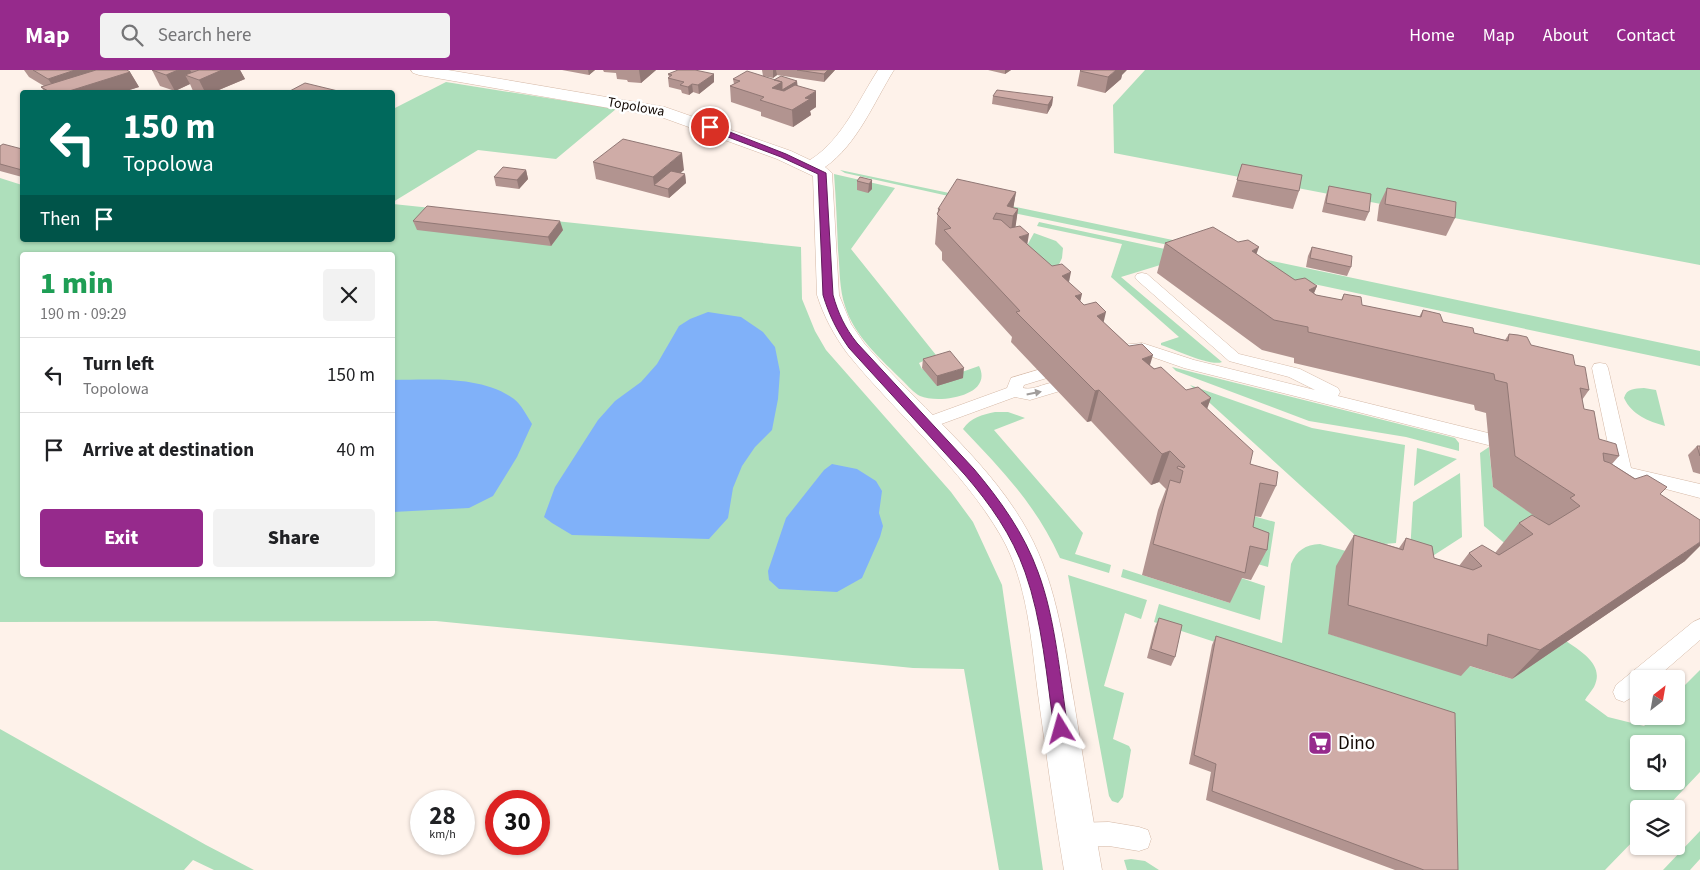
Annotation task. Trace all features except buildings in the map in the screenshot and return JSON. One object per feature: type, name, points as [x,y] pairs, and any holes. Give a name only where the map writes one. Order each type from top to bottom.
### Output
[{"type":"street","name":"Topolowa","points":[[419,70],[665,112],[692,120],[812,167]]},
{"type":"street","points":[[886,70],[840,142],[820,162],[812,167],[822,173],[828,295],[841,329],[853,346],[970,472],[999,509],[1012,529],[1032,572],[1049,648],[1083,870]]},
{"type":"lane","points":[[1142,277],[1234,358],[1294,373],[1365,408]]},
{"type":"lane","points":[[1113,350],[1120,348],[1142,348],[1190,364],[1488,438]]},
{"type":"lane","points":[[1126,363],[1134,360],[1142,348]]},
{"type":"lane","points":[[1600,368],[1623,472]]},
{"type":"lane","points":[[1014,391],[1017,382],[1041,374]]},
{"type":"lane","points":[[925,424],[1014,391],[1030,395],[1054,387]]},
{"type":"lane","points":[[1588,463],[1700,491]]},
{"type":"lane","points":[[1650,670],[1700,628]]},
{"type":"lane","points":[[1076,834],[1109,834],[1138,839]]},
{"type":"green space","points":[[1145,70],[1700,70],[1700,265],[1114,153],[1113,105]]},
{"type":"green space","points":[[446,82],[616,109],[556,159],[478,150],[395,201],[395,108]]},
{"type":"green space","points":[[840,170],[1700,351],[1700,366],[1309,283],[1307,295],[1246,261],[1009,212],[998,207],[845,173]]},
{"type":"green space","points":[[834,174],[895,188],[851,249],[936,355],[919,363],[922,369],[959,373],[979,366],[982,376],[979,384],[972,391],[951,398],[939,399],[920,396],[878,356],[855,327],[845,306],[841,285]]},
{"type":"green space","points":[[0,178],[20,184],[20,242],[395,242],[395,204],[801,247],[802,299],[815,331],[826,350],[951,492],[973,522],[1002,585],[1043,870],[999,870],[964,669],[913,668],[436,621],[0,622]]},
{"type":"green space","points":[[1039,222],[1193,255],[1121,277],[1222,362],[1201,360],[1161,345],[1161,343],[1179,337],[1111,277],[1122,244],[1037,226]]},
{"type":"green space","points":[[1034,233],[1056,241],[1063,248],[1062,258],[1053,277],[1024,251]]},
{"type":"green space","points":[[1172,367],[1455,438],[1459,443],[1459,451],[1406,437],[1309,421],[1176,371]]},
{"type":"green space","points":[[1190,385],[1312,428],[1405,445],[1396,543],[1384,544],[1355,535]]},
{"type":"green space","points":[[1644,388],[1656,390],[1665,426],[1636,413],[1627,404],[1624,398],[1627,392]]},
{"type":"green space","points":[[995,412],[1008,412],[1025,418],[994,430],[1083,533],[1075,554],[1111,565],[1109,573],[1060,558],[1040,521],[1017,489],[963,429],[973,419]]},
{"type":"green space","points":[[1489,447],[1493,487],[1550,526],[1508,546],[1484,526],[1480,453]]},
{"type":"green space","points":[[1417,448],[1457,459],[1414,486]]},
{"type":"green space","points":[[1460,473],[1462,537],[1428,559],[1410,553],[1413,502]]},
{"type":"green space","points":[[1246,514],[1275,522],[1268,567],[1247,561]]},
{"type":"green space","points":[[1320,544],[1383,561],[1329,634],[1461,675],[1463,664],[1512,679],[1566,641],[1590,660],[1597,672],[1594,687],[1585,700],[1608,717],[1630,722],[1630,725],[1685,725],[1685,685],[1700,670],[1700,772],[1685,788],[1685,735],[1630,735],[1630,790],[1683,790],[1674,800],[1630,800],[1630,844],[1605,870],[1455,870],[1450,719],[1154,622],[1159,604],[1282,643],[1291,564],[1296,555],[1306,547]]},
{"type":"green space","points":[[1123,569],[1230,603],[1235,576],[1265,586],[1260,620],[1121,577]]},
{"type":"green space","points":[[1068,575],[1147,600],[1141,619],[1125,613],[1104,686],[1124,693],[1113,739],[1129,746],[1131,750],[1123,797],[1118,803],[1112,801],[1109,796]]},
{"type":"green space","points":[[0,729],[254,870],[214,870],[193,860],[184,870],[0,870]]},
{"type":"green space","points":[[1700,831],[1700,859],[1690,870],[1663,870],[1677,855],[1685,855],[1685,847]]},
{"type":"green space","points":[[1124,860],[1145,861],[1159,870],[1127,870]]},
{"type":"water","points":[[708,312],[741,317],[763,332],[775,347],[780,372],[778,399],[772,430],[755,447],[742,466],[733,488],[728,518],[709,539],[572,535],[544,517],[555,487],[598,420],[615,401],[641,382],[657,364],[679,326],[690,319]]},
{"type":"water","points":[[395,380],[455,380],[471,382],[501,391],[514,399],[524,410],[532,424],[517,457],[493,496],[469,508],[395,512]]},
{"type":"water","points":[[832,464],[857,469],[876,481],[882,491],[879,513],[883,526],[880,537],[862,578],[837,592],[779,589],[769,580],[768,571],[786,518],[824,470]]},
{"type":"place","name":"Dino","points":[[1320,743]]},
{"type":"route","points":[[710,127],[784,155],[822,173],[826,278],[833,312],[841,329],[853,346],[970,472],[987,492],[1012,529],[1032,572],[1038,594],[1049,648],[1061,729]]}]
